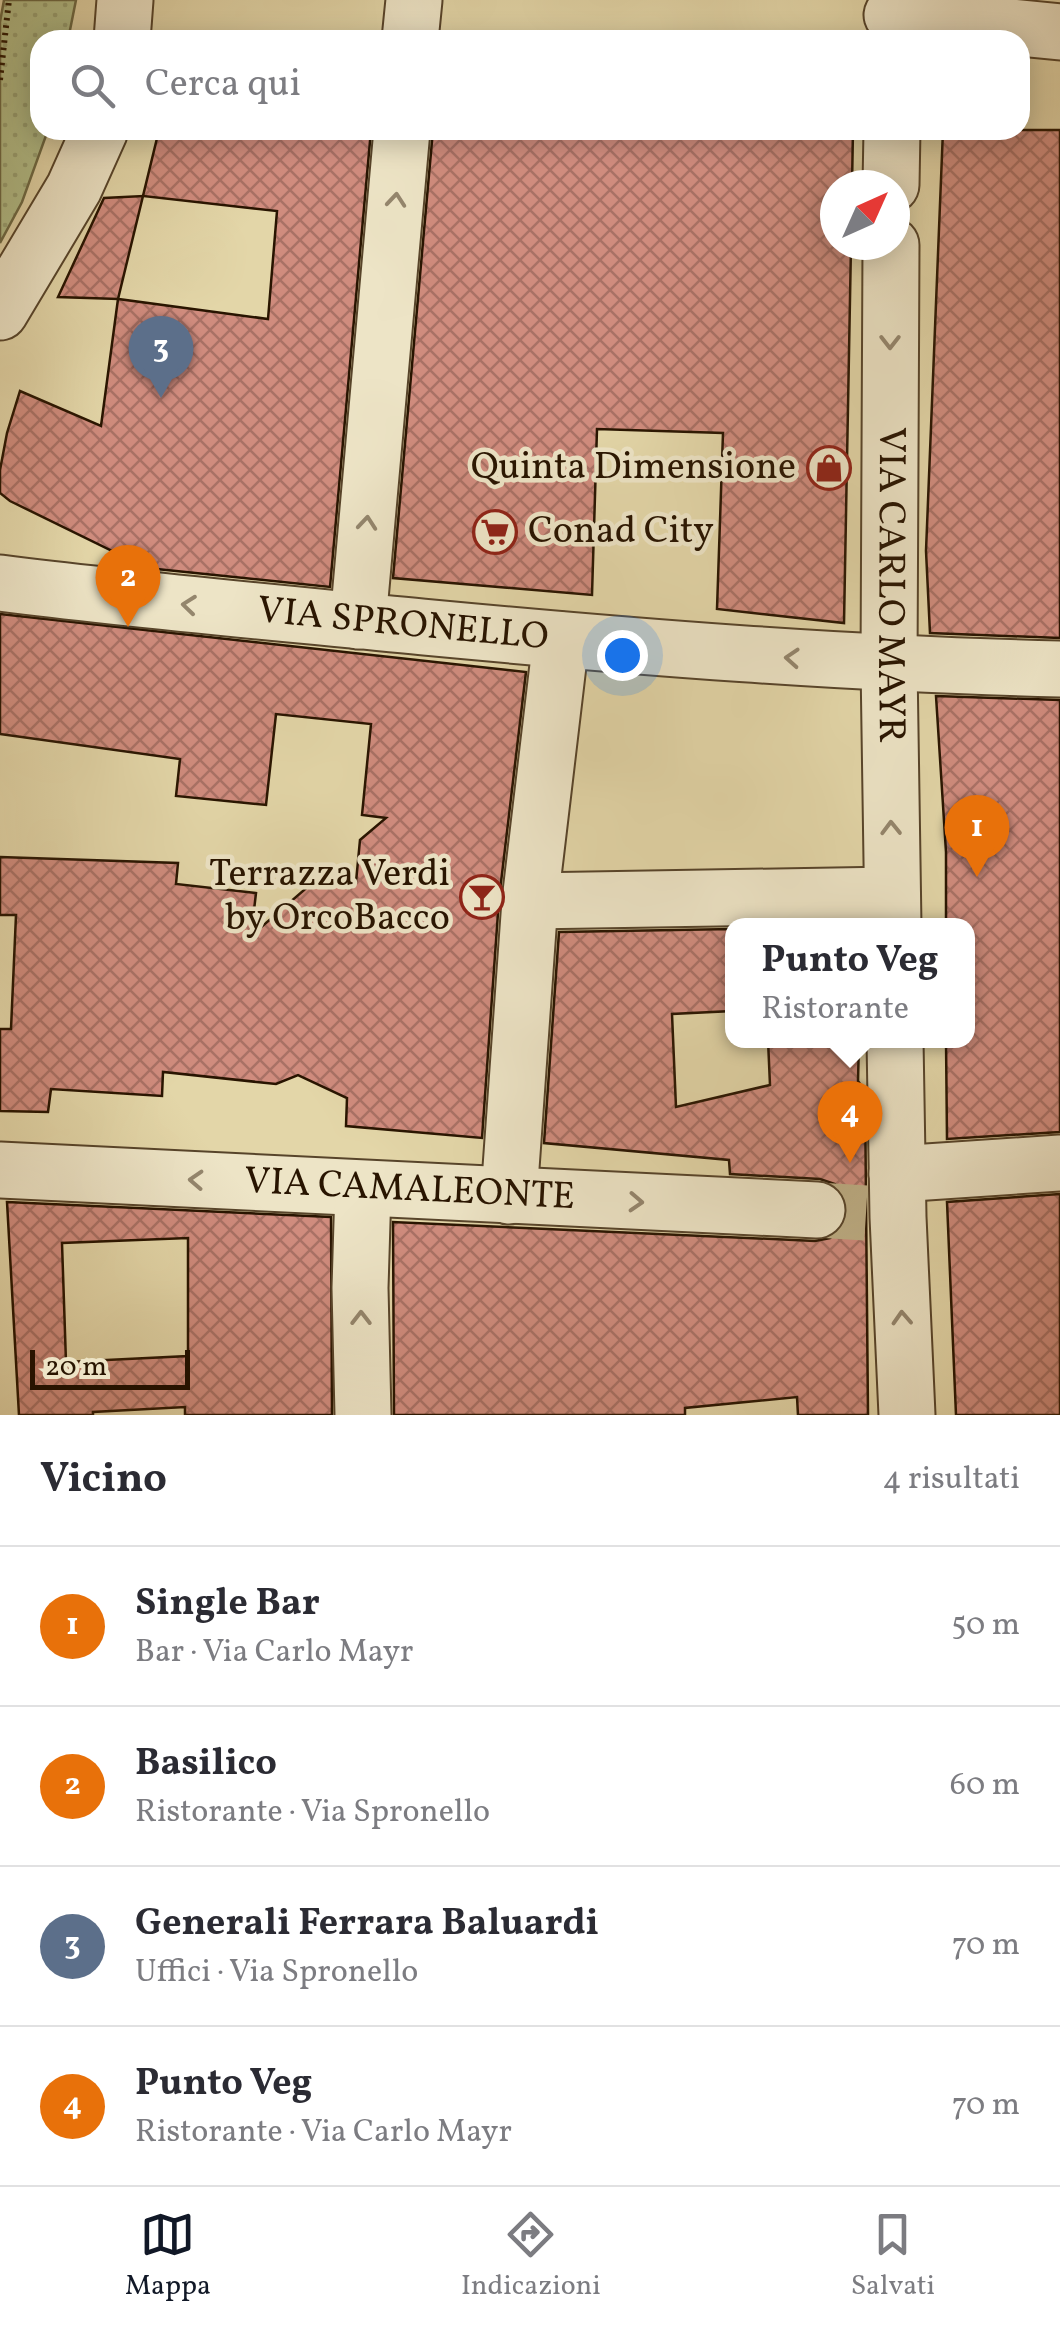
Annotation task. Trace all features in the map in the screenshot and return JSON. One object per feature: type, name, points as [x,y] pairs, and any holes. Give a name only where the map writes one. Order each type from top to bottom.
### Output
[{"type":"street","points":[[123,30],[125,0]]},
{"type":"street","points":[[411,30],[414,0]]},
{"type":"street","points":[[892,18],[1060,32]]},
{"type":"street","points":[[1,312],[74,188],[96,140]]},
{"type":"street","points":[[358,620],[401,140]]},
{"type":"street","points":[[891,170],[892,140]]},
{"type":"street","name":"VIA CARLO MAYR","points":[[891,260],[889,665],[893,910]]},
{"type":"street","name":"VIA SPRONELLO","points":[[0,549],[18,564],[98,596]]},
{"type":"street","name":"VIA SPRONELLO","points":[[0,584],[561,640],[889,665],[1060,669]]},
{"type":"street","points":[[509,1196],[530,900],[561,640]]},
{"type":"street","points":[[530,900],[893,910]]},
{"type":"street","points":[[894,1048],[870,1203],[907,1415]]},
{"type":"street","name":"VIA CAMALEONTE","points":[[0,1170],[509,1196],[870,1203],[1060,1162]]},
{"type":"street","points":[[364,1189],[360,1324],[364,1415]]},
{"type":"path","points":[[0,80],[9,0]]},
{"type":"green space","points":[[4,0],[76,0],[70,30],[30,30],[30,140],[44,140],[22,202],[0,243],[0,22]]},
{"type":"building","points":[[1030,130],[1060,130],[1060,638],[930,633],[926,551],[943,140],[1030,140]]},
{"type":"building","points":[[157,140],[370,140],[330,587],[147,568],[0,493],[7,433],[20,391],[101,426],[118,299],[268,319],[277,211],[143,196]]},
{"type":"building","points":[[432,140],[853,140],[852,170],[820,170],[820,260],[851,260],[844,623],[717,609],[723,433],[597,429],[592,595],[393,578]]},
{"type":"building","points":[[143,196],[118,299],[58,297],[104,198]]},
{"type":"building","points":[[0,614],[526,672],[499,899],[482,1138],[346,1126],[347,1098],[298,1075],[276,1084],[163,1072],[162,1096],[51,1089],[48,1112],[0,1111],[0,1029],[11,1029],[16,915],[0,915],[0,857],[178,863],[176,884],[256,893],[251,936],[319,877],[356,882],[360,840],[386,818],[362,815],[371,724],[276,714],[266,805],[176,796],[180,759],[0,734]]},
{"type":"building","points":[[936,696],[1060,700],[1060,1132],[947,1139],[946,1048],[975,1048],[975,918],[946,918]]},
{"type":"building","points":[[725,929],[725,1011],[672,1014],[676,1107],[770,1085],[768,1048],[859,1048],[858,1081],[865,1091],[868,1415],[798,1415],[797,1397],[685,1408],[685,1415],[394,1415],[393,1222],[815,1241],[830,1238],[843,1228],[848,1212],[845,1197],[835,1184],[820,1179],[730,1174],[729,1160],[544,1143],[559,932]]},
{"type":"building","points":[[1060,1194],[1060,1415],[956,1415],[947,1202]]},
{"type":"building","points":[[7,1202],[331,1217],[332,1415],[185,1415],[185,1407],[93,1415],[19,1415]],"holes":[[[188,1238],[188,1356],[66,1362],[62,1243]]]},
{"type":"tunnel","points":[[817,1210],[866,1213]]},
{"type":"place","name":"Generali Ferrara Baluardi","points":[[161,398]]},
{"type":"place","name":"Quinta Dimensione","points":[[829,468]]},
{"type":"place","name":"Conad City","points":[[495,532]]},
{"type":"place","name":"Basilico","points":[[128,627]]},
{"type":"place","name":"Single Bar","points":[[977,877]]},
{"type":"place","name":"Terrazza Verdi by OrcoBacco","points":[[482,897]]},
{"type":"place","name":"Punto Veg","points":[[850,1163]]}]
